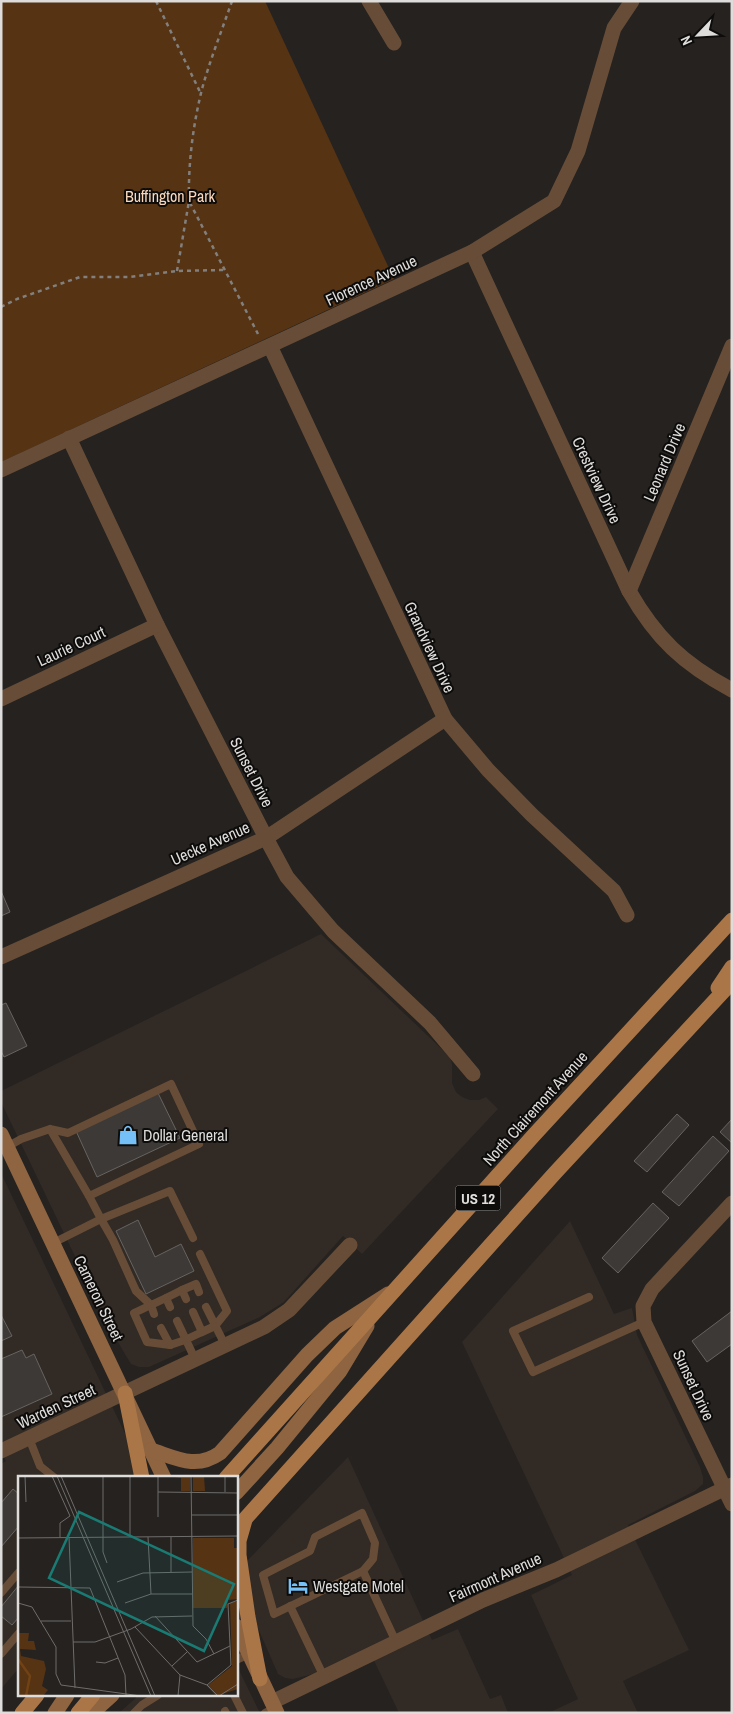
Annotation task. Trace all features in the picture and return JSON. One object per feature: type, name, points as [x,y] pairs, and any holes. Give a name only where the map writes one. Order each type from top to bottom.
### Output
[{"type":"main road","name":"North Clairemont Avenue","points":[[228,1476],[534,1135],[732,920]]},
{"type":"main road","points":[[701,1015],[732,967]]},
{"type":"main road","name":"US 12","points":[[241,1524],[554,1174],[732,982]]},
{"type":"main road","name":"Cameron Street","points":[[3,1144],[53,1243],[163,1476]]},
{"type":"main road","points":[[151,1450],[183,1461],[198,1462],[210,1460],[220,1453],[307,1355],[335,1328],[396,1289]]},
{"type":"main road","points":[[238,1491],[277,1448],[340,1371],[377,1310]]},
{"type":"main road","points":[[125,1393],[142,1476]]},
{"type":"main road","points":[[241,1524],[239,1555],[248,1617],[260,1679],[272,1709]]},
{"type":"main road","points":[[238,1635],[243,1657],[260,1679]]},
{"type":"main road","points":[[22,1713],[36,1696]]},
{"type":"main road","points":[[55,1713],[66,1696]]},
{"type":"main road","points":[[78,1713],[92,1696]]},
{"type":"main road","points":[[92,1713],[111,1696]]},
{"type":"street","points":[[368,1],[394,43]]},
{"type":"street","name":"Florence Avenue","points":[[1,470],[472,252],[554,201],[578,151],[614,28],[632,1]]},
{"type":"street","name":"Crestview Drive","points":[[472,252],[629,591],[644,617],[660,638],[695,668],[732,690]]},
{"type":"street","name":"Leonard Drive","points":[[629,591],[732,346]]},
{"type":"street","name":"Grandview Drive","points":[[268,347],[445,719],[488,770],[532,815],[614,891],[627,915]]},
{"type":"street","name":"Sunset Drive","points":[[68,438],[157,625],[266,838],[288,877],[333,931],[430,1023],[473,1074]]},
{"type":"street","name":"Laurie Court","points":[[1,699],[157,625]]},
{"type":"street","name":"Uecke Avenue","points":[[1,957],[266,838],[445,719]]},
{"type":"street","name":"Sunset Drive","points":[[732,1203],[652,1289],[643,1306],[644,1322],[728,1487],[732,1504]]},
{"type":"street","name":"Warden Street","points":[[1,1451],[264,1327],[289,1310],[350,1245]]},
{"type":"street","name":"Fairmont Avenue","points":[[272,1709],[324,1677],[483,1600],[556,1570],[728,1487]]},
{"type":"lane","points":[[3,1144],[50,1129],[68,1133],[171,1084],[199,1144],[89,1196]]},
{"type":"lane","points":[[50,1129],[89,1196],[136,1291],[151,1305],[154,1314]]},
{"type":"lane","points":[[53,1243],[101,1219],[170,1191],[192,1238]]},
{"type":"lane","points":[[200,1254],[211,1277],[227,1311],[214,1326],[186,1340],[170,1345],[147,1342],[134,1313],[182,1290],[197,1288],[211,1277]]},
{"type":"lane","points":[[182,1290],[186,1299]]},
{"type":"lane","points":[[166,1298],[170,1307]]},
{"type":"lane","points":[[589,1298],[513,1332],[532,1372],[644,1322]]},
{"type":"lane","points":[[206,1306],[214,1326],[225,1345]]},
{"type":"lane","points":[[193,1312],[202,1332]]},
{"type":"lane","points":[[176,1320],[195,1359]]},
{"type":"lane","points":[[161,1328],[170,1345]]},
{"type":"lane","points":[[29,1438],[40,1466],[52,1476]]},
{"type":"lane","points":[[362,1513],[375,1543],[373,1559],[363,1571],[290,1606],[274,1614],[264,1575],[310,1551],[315,1537],[362,1513]]},
{"type":"lane","points":[[363,1571],[396,1642]]},
{"type":"lane","points":[[1,1593],[18,1573]]},
{"type":"lane","points":[[290,1606],[324,1677]]},
{"type":"lane","points":[[3,1649],[18,1634]]},
{"type":"lane","points":[[134,1713],[142,1705],[156,1696]]},
{"type":"lane","points":[[234,1696],[243,1713]]},
{"type":"path","points":[[156,1],[201,96]]},
{"type":"path","points":[[177,271],[189,201],[188,180],[201,96],[232,1]]},
{"type":"path","points":[[189,201],[224,270],[268,347]]},
{"type":"path","points":[[1,307],[17,299],[80,277],[129,278],[177,271],[224,270]]},
{"type":"shaded area","points":[[321,934],[450,1057],[452,1083],[456,1092],[470,1100],[479,1100],[486,1097],[498,1109],[362,1254],[343,1236],[284,1302],[260,1317],[149,1367],[139,1367],[131,1364],[107,1323],[1,1102],[1,1091]]},
{"type":"shaded area","points":[[1,1173],[130,1444],[136,1476],[18,1476],[18,1669],[1,1689],[1,1464],[6,1461],[1,1451]]},
{"type":"shaded area","points":[[570,1221],[614,1314],[632,1308],[637,1335],[703,1477],[703,1484],[695,1491],[628,1525],[689,1650],[623,1681],[638,1713],[548,1713],[578,1699],[531,1595],[572,1575],[462,1342]]},
{"type":"shaded area","points":[[348,1457],[432,1640],[458,1629],[490,1699],[501,1695],[508,1713],[399,1713],[369,1650],[318,1673],[293,1679],[285,1678],[278,1674],[257,1626],[244,1564]]},
{"type":"shaded area","points":[[238,1668],[260,1713],[119,1713],[138,1696],[238,1696]]},
{"type":"green space","name":"Buffington Park","points":[[1,1],[265,1],[394,279],[1,462]]},
{"type":"building","points":[[1,891],[10,912],[1,916]]},
{"type":"building","points":[[6,1003],[27,1046],[4,1057],[1,1051],[1,1005]]},
{"type":"building","name":"Dollar General","points":[[158,1093],[180,1138],[97,1177],[76,1131]]},
{"type":"building","points":[[677,1114],[689,1125],[647,1172],[634,1161]]},
{"type":"building","points":[[732,1119],[732,1143],[720,1132]]},
{"type":"building","points":[[713,1136],[729,1151],[679,1206],[662,1192]]},
{"type":"building","points":[[653,1203],[669,1218],[618,1273],[602,1258]]},
{"type":"building","points":[[138,1220],[155,1257],[181,1244],[194,1271],[146,1294],[116,1231]]},
{"type":"building","points":[[732,1311],[732,1344],[707,1362],[692,1341]]},
{"type":"building","points":[[1,1315],[12,1336],[1,1341]]},
{"type":"building","points":[[22,1350],[26,1358],[34,1354],[52,1394],[1,1417],[1,1359]]},
{"type":"building","points":[[13,1489],[18,1493],[18,1527],[1,1547],[1,1503]]},
{"type":"building","points":[[18,1586],[18,1618],[12,1625],[1,1616],[1,1607]]},
{"type":"place","name":"Dollar General","points":[[128,1135]]},
{"type":"place","name":"Westgate Motel","points":[[298,1586]]}]
